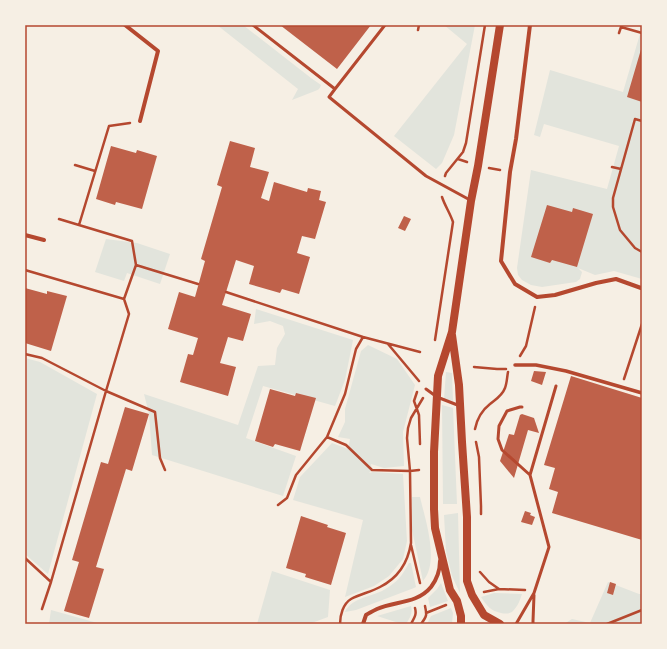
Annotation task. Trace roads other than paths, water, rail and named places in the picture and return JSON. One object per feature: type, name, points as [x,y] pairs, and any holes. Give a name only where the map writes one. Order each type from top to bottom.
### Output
[{"type":"main road","points":[[461,624],[461,616],[457,601],[450,590],[440,548],[434,508],[434,452],[438,376],[452,332],[470,200],[478,166],[500,25]]},
{"type":"main road","points":[[452,332],[459,385],[467,517],[467,581],[472,595],[484,615],[500,624]]},
{"type":"street","points":[[125,25],[158,51],[140,121]]},
{"type":"street","points":[[530,25],[516,139],[510,172],[501,261],[515,284],[537,297],[555,295],[596,283],[616,279],[641,288]]},
{"type":"street","points":[[25,235],[44,240]]},
{"type":"street","points":[[515,365],[536,364],[642,393]]},
{"type":"street","points":[[363,624],[366,616],[378,609],[422,596],[436,581],[440,569],[440,548]]},
{"type":"lane","points":[[253,25],[335,89]]},
{"type":"lane","points":[[385,25],[329,97],[426,176],[470,200]]},
{"type":"lane","points":[[516,624],[534,593],[549,547],[530,475],[556,386]]},
{"type":"lane","points":[[426,390],[437,397],[460,406]]},
{"type":"lane","points":[[522,407],[507,411],[499,426],[498,439],[502,450],[530,475]]},
{"type":"lane","points":[[533,624],[534,593]]}]
